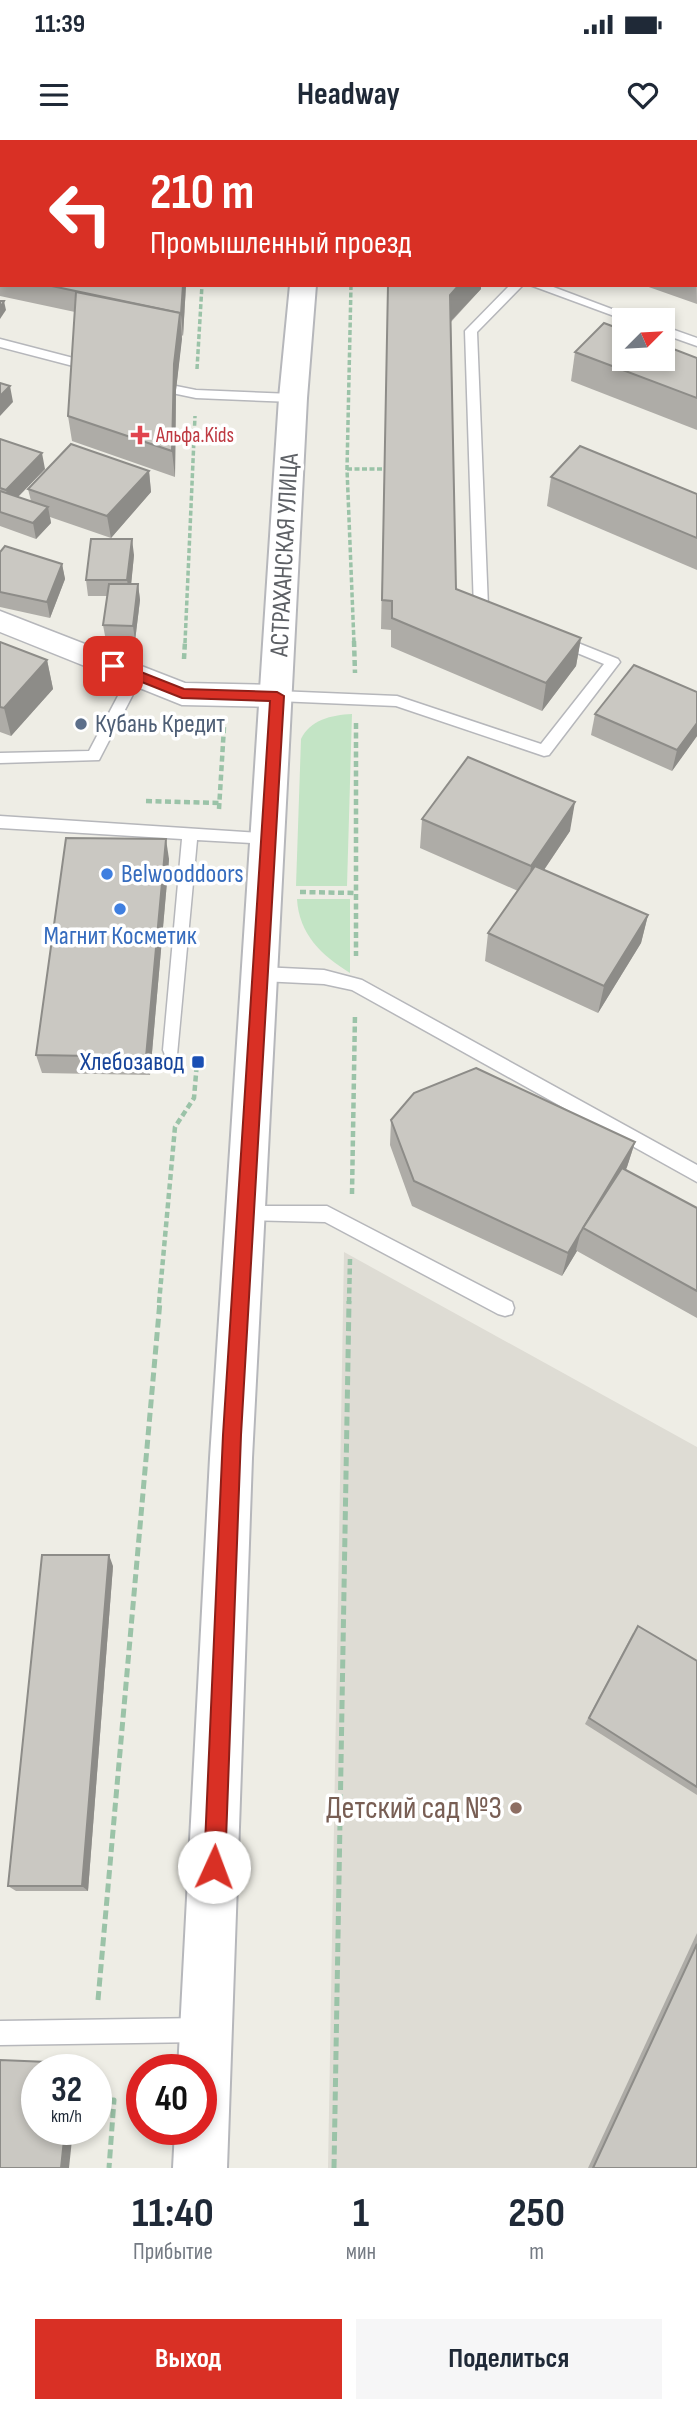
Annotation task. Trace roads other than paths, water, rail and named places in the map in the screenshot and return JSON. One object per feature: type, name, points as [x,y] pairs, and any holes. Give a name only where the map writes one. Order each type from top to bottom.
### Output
[{"type":"street","name":"АСТРАХАНСКАЯ УЛИЦА","points":[[200,2168],[231,1458],[293,398],[303,287]]},
{"type":"street","points":[[0,621],[182,694],[277,696]]},
{"type":"lane","points":[[505,620],[481,610],[471,331],[515,287]]},
{"type":"lane","points":[[542,287],[612,312]]},
{"type":"lane","points":[[676,335],[697,342]]},
{"type":"lane","points":[[0,343],[77,363]]},
{"type":"lane","points":[[176,390],[196,394],[293,398]]},
{"type":"lane","points":[[277,696],[397,701],[544,751],[613,662],[541,634]]},
{"type":"lane","points":[[0,758],[94,756],[136,675]]},
{"type":"lane","points":[[0,822],[269,838]]},
{"type":"lane","points":[[171,1050],[190,834]]},
{"type":"lane","points":[[261,974],[324,977],[356,985],[697,1174]]},
{"type":"lane","points":[[245,1214],[327,1214],[505,1308]]},
{"type":"lane","points":[[0,2033],[208,2030]]},
{"type":"place","name":"Альфа.Kids","points":[[140,435]]},
{"type":"place","name":"Кубань Кредит","points":[[81,724]]},
{"type":"place","name":"Belwooddoors","points":[[107,874]]},
{"type":"place","name":"Магнит Косметик","points":[[120,909]]},
{"type":"place","name":"Хлебозавод","points":[[198,1062]]},
{"type":"place","name":"Детский сад №3","points":[[516,1808]]}]
